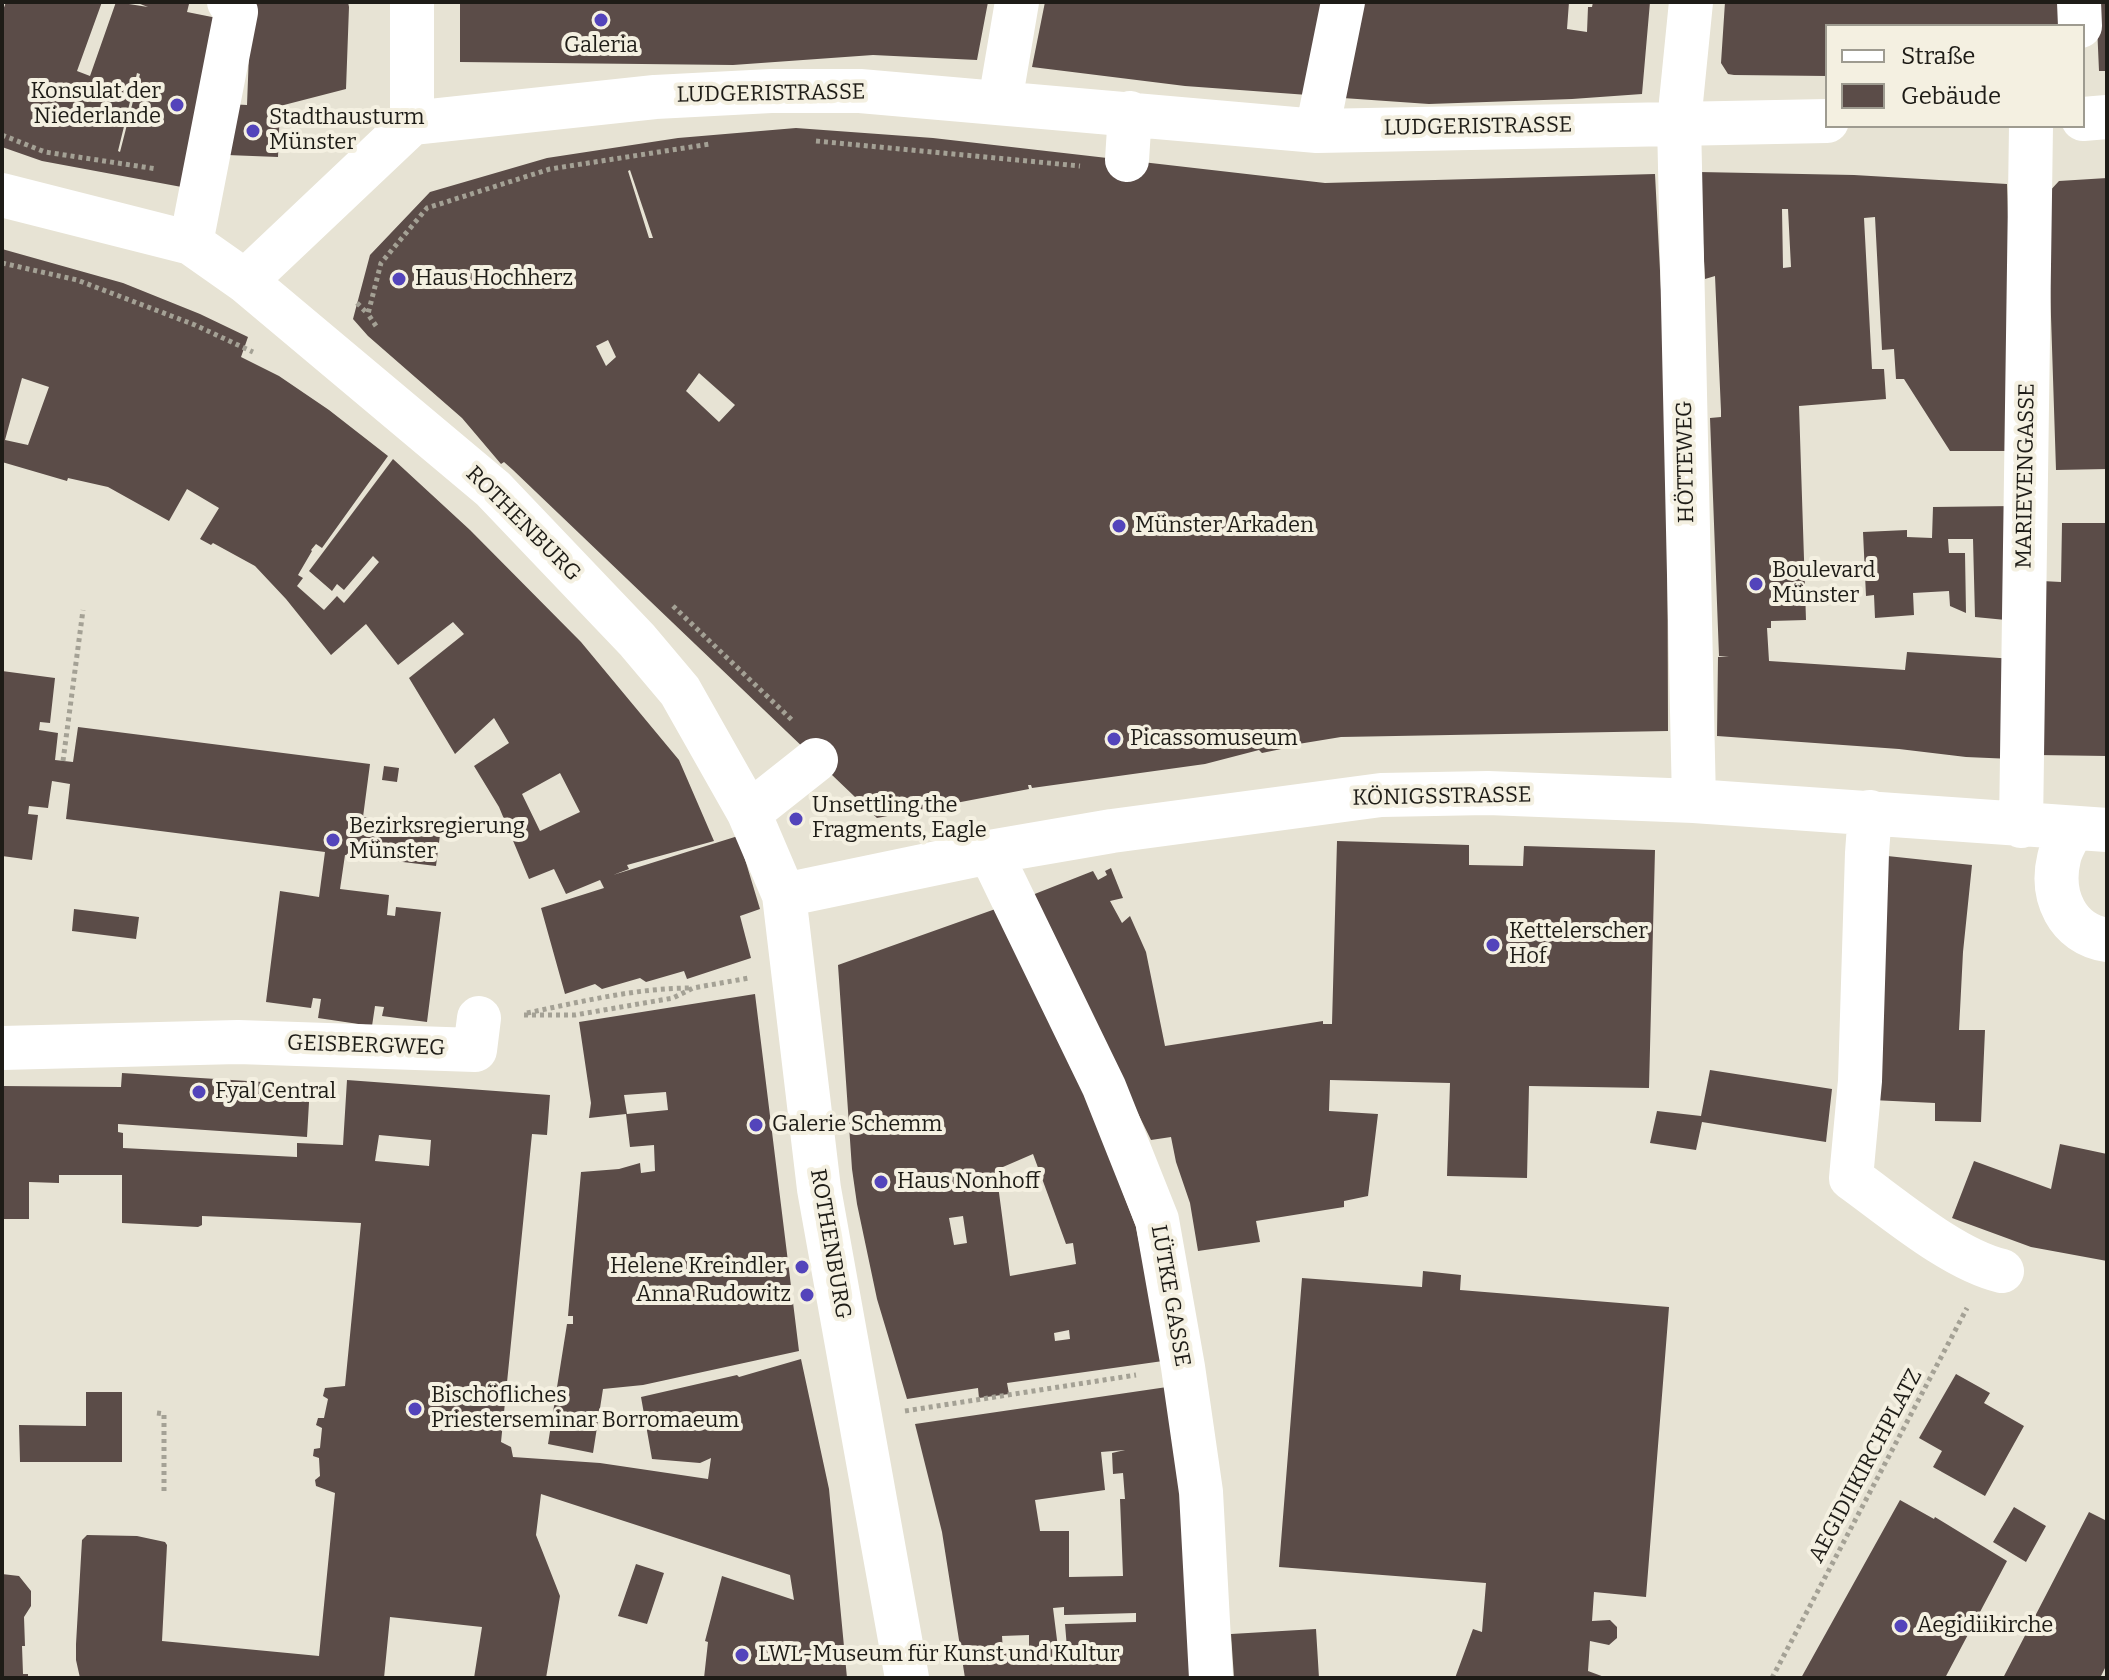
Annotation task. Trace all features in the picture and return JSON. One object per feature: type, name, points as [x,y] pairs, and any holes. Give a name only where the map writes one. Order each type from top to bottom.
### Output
[{"type":"street","points":[[2,195],[191,243],[236,12],[229,2]]},
{"type":"street","points":[[245,281],[412,123],[412,2]]},
{"type":"street","points":[[1000,102],[1017,2]]},
{"type":"street","points":[[1317,131],[1343,2]]},
{"type":"street","name":"HÖTTEWEG","points":[[1691,2],[1679,122],[1694,801]]},
{"type":"street","points":[[2079,2],[2080,24]]},
{"type":"street","name":"LUDGERISTRASSE","points":[[412,123],[655,97],[771,91],[860,91],[1317,131],[1825,121]]},
{"type":"street","points":[[1108,164],[1130,113]]},
{"type":"street","points":[[2085,119],[2107,117]]},
{"type":"street","name":"MARIEVENGASSE","points":[[2021,826],[2031,128]]},
{"type":"street","name":"ROTHENBURG","points":[[191,243],[245,281],[493,489],[637,640],[680,691],[749,813],[784,895],[819,1189],[907,1678]]},
{"type":"street","points":[[749,813],[816,760]]},
{"type":"street","name":"KÖNIGSSTRASSE","points":[[784,895],[990,852],[1112,831],[1381,795],[1488,793],[1694,801],[2089,829]]},
{"type":"street","points":[[1870,812],[1860,1081],[1851,1178],[1931,1236],[1995,1270]]},
{"type":"street","points":[[2089,829],[2058,858],[2058,886],[2063,911],[2074,928],[2094,938],[2107,940]]},
{"type":"street","name":"LÜTKE GASSE","points":[[990,852],[1104,1087],[1157,1220],[1201,1492],[1211,1678]]},
{"type":"street","name":"GEISBERGWEG","points":[[2,1048],[238,1042],[475,1050],[496,1017]]},
{"type":"path","points":[[2,135],[45,152],[161,169]]},
{"type":"path","points":[[814,141],[1108,164]]},
{"type":"path","points":[[368,314],[381,263],[427,208],[550,169],[721,143]]},
{"type":"path","points":[[2,263],[77,280],[195,325],[244,348]]},
{"type":"path","points":[[357,303],[380,333]]},
{"type":"path","points":[[63,761],[83,610]]},
{"type":"path","points":[[496,1017],[671,988],[693,988],[794,969]]},
{"type":"path","points":[[496,1017],[575,1015],[673,998],[693,988]]},
{"type":"path","name":"AEGIDIIKIRCHPLATZ","points":[[1772,1678],[1995,1270]]},
{"type":"path","points":[[861,1418],[1183,1367]]},
{"type":"path","points":[[157,1413],[164,1414],[164,1495]]},
{"type":"building","points":[[6,2],[102,2],[77,71],[90,76],[116,2],[148,7],[135,2],[184,2],[189,4],[187,12],[217,18],[187,188],[42,161],[2,147],[2,13]],"holes":[[[137,73],[140,74],[120,152]]]},
{"type":"building","points":[[251,2],[348,2],[349,7],[346,89],[280,106],[278,157],[227,155],[228,104],[247,105]]},
{"type":"building","points":[[460,2],[988,2],[977,60],[873,55],[733,65],[460,62]]},
{"type":"building","points":[[1045,2],[1326,2],[1308,95],[1185,86],[1032,67]]},
{"type":"building","points":[[1357,2],[1569,2],[1567,29],[1587,32],[1588,7],[1592,7],[1593,2],[1650,2],[1642,94],[1429,104],[1343,98]]},
{"type":"building","points":[[1725,2],[2060,2],[2061,24],[1825,24],[1825,76],[1734,75],[1728,74],[1721,63]]},
{"type":"building","points":[[2096,2],[2107,2],[2107,71],[2099,71]]},
{"type":"building","name":"Münster Arkaden","points":[[796,128],[933,138],[1325,183],[1655,174],[1667,406],[1668,731],[1341,737],[1262,753],[1259,750],[1205,764],[1032,788],[1028,785],[1029,789],[877,818],[513,470],[504,462],[501,464],[462,418],[368,336],[353,319],[370,255],[430,192],[547,158],[678,138]],"holes":[[[630,170],[653,238],[649,238]],[[608,340],[616,357],[606,366],[596,346]],[[699,373],[735,405],[719,422],[686,391]]]},
{"type":"building","points":[[1699,172],[1854,175],[2007,184],[2015,451],[1950,451],[1904,379],[1896,379],[1894,349],[1882,350],[1875,217],[1864,218],[1872,369],[1884,369],[1886,399],[1799,406],[1806,620],[1771,621],[1771,628],[1767,628],[1769,661],[1905,670],[1907,652],[2015,659],[2012,759],[1717,736],[1718,657],[1729,657],[1719,656],[1710,418],[1721,417],[1715,276],[1705,279]],"holes":[[[1782,209],[1788,209],[1791,267],[1783,268]]]},
{"type":"building","points":[[2107,178],[2107,469],[2056,470],[2047,194],[2059,181]]},
{"type":"building","points":[[2,249],[123,283],[248,337],[241,357],[279,376],[388,456],[322,548],[316,544],[311,550],[298,575],[303,578],[297,586],[324,610],[337,596],[344,603],[379,562],[373,556],[344,590],[337,584],[332,591],[309,571],[393,459],[470,530],[581,642],[679,760],[714,841],[627,865],[629,869],[613,875],[738,836],[760,909],[740,916],[751,958],[687,979],[684,971],[646,982],[640,978],[602,989],[595,984],[565,994],[541,908],[604,888],[600,880],[566,894],[554,869],[529,879],[499,807],[474,766],[509,743],[494,718],[455,754],[409,678],[464,634],[453,622],[398,665],[366,624],[331,655],[255,566],[200,539],[219,508],[187,489],[169,521],[108,487],[68,478],[67,481],[2,462]],"holes":[[[22,378],[49,387],[28,445],[5,440]],[[560,773],[580,812],[540,831],[522,794]]]},
{"type":"building","points":[[2014,506],[2016,621],[1975,617],[1973,539],[1948,539],[1949,553],[1965,553],[1966,613],[1950,606],[1949,591],[1913,593],[1914,615],[1875,618],[1874,595],[1866,596],[1863,532],[1907,530],[1907,537],[1932,538],[1933,507]]},
{"type":"building","points":[[2062,523],[2107,523],[2107,756],[2037,755],[2042,581],[2061,582]]},
{"type":"building","name":"Bezirksregierung Münster","points":[[2,671],[55,678],[50,723],[40,722],[39,730],[58,733],[55,760],[73,762],[78,727],[370,764],[363,817],[441,827],[436,866],[345,855],[340,889],[389,895],[387,915],[395,916],[396,907],[441,912],[427,1022],[382,1016],[384,1007],[375,1006],[372,1026],[318,1018],[321,999],[313,998],[311,1008],[266,1002],[280,891],[319,897],[325,852],[66,819],[70,784],[52,781],[48,808],[29,806],[28,814],[38,815],[32,860],[2,856]]},
{"type":"building","points":[[384,766],[399,768],[397,782],[382,780]]},
{"type":"building","name":"Kettelerscher Hof","points":[[1337,841],[1469,845],[1469,865],[1523,866],[1524,846],[1655,850],[1649,1088],[1529,1086],[1527,1178],[1447,1176],[1450,1083],[1330,1080],[1329,1111],[1378,1114],[1368,1196],[1344,1201],[1344,1207],[1256,1221],[1260,1242],[1198,1251],[1190,1203],[1171,1137],[1151,1140],[1075,985],[1022,899],[1093,871],[1098,880],[1107,875],[1105,871],[1111,868],[1123,898],[1110,901],[1122,923],[1130,916],[1146,952],[1165,1046],[1323,1021],[1323,1024],[1332,1024]]},
{"type":"building","points":[[1878,855],[1972,865],[1959,1030],[1985,1030],[1981,1122],[1935,1121],[1935,1103],[1872,1100]]},
{"type":"building","points":[[1001,907],[1074,1064],[1136,1227],[1163,1361],[1007,1383],[1009,1394],[979,1398],[978,1388],[907,1399],[877,1299],[857,1204],[838,965]],"holes":[[[1033,1154],[1066,1244],[1073,1243],[1076,1264],[1010,1276],[996,1170]],[[963,1216],[967,1243],[954,1245],[949,1218]],[[1069,1330],[1070,1339],[1055,1341],[1054,1333]]]},
{"type":"building","points":[[74,909],[139,917],[136,939],[72,931]]},
{"type":"building","points":[[755,994],[799,1351],[643,1385],[603,1389],[593,1453],[548,1444],[567,1324],[573,1324],[573,1316],[568,1316],[581,1172],[619,1169],[640,1163],[641,1173],[655,1171],[654,1145],[630,1147],[626,1114],[589,1118],[591,1103],[579,1022]],"holes":[[[666,1092],[668,1110],[627,1114],[624,1095]]]},
{"type":"building","points":[[1710,1070],[1832,1089],[1826,1142],[1702,1122],[1696,1150],[1650,1143],[1657,1111],[1701,1116]]},
{"type":"building","points":[[122,1073],[310,1085],[307,1137],[118,1124],[118,1132],[123,1133],[123,1148],[297,1157],[297,1143],[343,1145],[347,1080],[550,1095],[547,1135],[532,1134],[501,1442],[511,1447],[513,1457],[600,1463],[708,1479],[711,1458],[700,1463],[652,1459],[641,1397],[739,1377],[801,1359],[829,1489],[847,1678],[704,1678],[708,1642],[705,1641],[722,1576],[794,1600],[790,1575],[541,1494],[536,1535],[560,1596],[546,1678],[474,1678],[482,1627],[390,1617],[384,1678],[80,1678],[76,1644],[82,1540],[87,1535],[137,1536],[165,1542],[162,1641],[319,1656],[335,1493],[316,1486],[315,1480],[320,1476],[319,1458],[313,1456],[314,1449],[320,1448],[322,1428],[316,1425],[318,1418],[324,1418],[328,1399],[323,1396],[325,1388],[345,1386],[361,1223],[202,1216],[202,1225],[198,1227],[122,1223],[122,1175],[59,1175],[59,1183],[29,1182],[29,1219],[2,1219],[2,1086],[121,1087]],"holes":[[[379,1135],[431,1140],[429,1166],[375,1161]]]},
{"type":"building","points":[[2060,1144],[2107,1154],[2107,1261],[2031,1247],[1952,1218],[1974,1161],[2051,1189]]},
{"type":"building","points":[[1423,1271],[1461,1275],[1460,1290],[1669,1307],[1646,1597],[1594,1592],[1592,1621],[1610,1620],[1617,1627],[1617,1638],[1609,1645],[1590,1641],[1588,1671],[1607,1678],[1455,1678],[1473,1629],[1482,1632],[1486,1583],[1279,1567],[1302,1278],[1422,1287]]},
{"type":"building","points":[[1956,1374],[1990,1393],[1984,1403],[2024,1426],[1985,1496],[1933,1467],[1942,1451],[1919,1438]]},
{"type":"building","points":[[1167,1387],[1180,1496],[1190,1678],[965,1678],[942,1532],[915,1424]],"holes":[[[1125,1450],[1112,1453],[1113,1474],[1123,1473],[1125,1499],[1120,1499],[1123,1576],[1069,1577],[1069,1531],[1040,1531],[1035,1500],[1105,1490],[1101,1452]],[[1064,1607],[1064,1615],[1136,1613],[1136,1622],[1065,1624],[1067,1648],[1058,1648],[1053,1608]],[[1029,1635],[1029,1649],[1003,1651],[1002,1636]]]},
{"type":"building","points":[[86,1392],[122,1392],[122,1462],[20,1462],[19,1425],[86,1426]]},
{"type":"building","name":"Aegidiikirche","points":[[1900,1500],[1935,1517],[2007,1561],[1945,1678],[1801,1678]]},
{"type":"building","points":[[2014,1507],[2046,1526],[2026,1562],[1993,1542]]},
{"type":"building","points":[[2089,1512],[2107,1521],[2107,1664],[2100,1678],[2003,1678]]},
{"type":"building","points":[[636,1564],[664,1573],[647,1624],[618,1616]]},
{"type":"building","points":[[2,1574],[19,1576],[31,1591],[31,1606],[24,1617],[25,1646],[22,1646],[23,1674],[28,1674],[28,1678],[2,1678]]},
{"type":"building","points":[[1316,1629],[1319,1678],[1234,1678],[1231,1634]]},
{"type":"place","name":"Galeria","points":[[601,20]]},
{"type":"place","name":"Konsulat der Niederlande","points":[[177,105]]},
{"type":"place","name":"Stadthausturm Münster","points":[[253,131]]},
{"type":"place","name":"Haus Hochherz","points":[[399,279]]},
{"type":"place","name":"Münster Arkaden","points":[[1119,526]]},
{"type":"place","name":"Boulevard Münster","points":[[1756,584]]},
{"type":"place","name":"Picassomuseum","points":[[1114,739]]},
{"type":"place","name":"Unsettling the Fragments, Eagle","points":[[796,819]]},
{"type":"place","name":"Bezirksregierung Münster","points":[[333,840]]},
{"type":"place","name":"Kettelerscher Hof","points":[[1493,945]]},
{"type":"place","name":"Fyal Central","points":[[199,1092]]},
{"type":"place","name":"Galerie Schemm","points":[[756,1125]]},
{"type":"place","name":"Haus Nonhoff","points":[[881,1182]]},
{"type":"place","name":"Helene Kreindler","points":[[802,1267]]},
{"type":"place","name":"Anna Rudowitz","points":[[807,1295]]},
{"type":"place","name":"Bischöfliches Priesterseminar Borromaeum","points":[[415,1409]]},
{"type":"place","name":"Aegidiikirche","points":[[1901,1626]]},
{"type":"place","name":"LWL-Museum für Kunst und Kultur","points":[[742,1655]]}]
